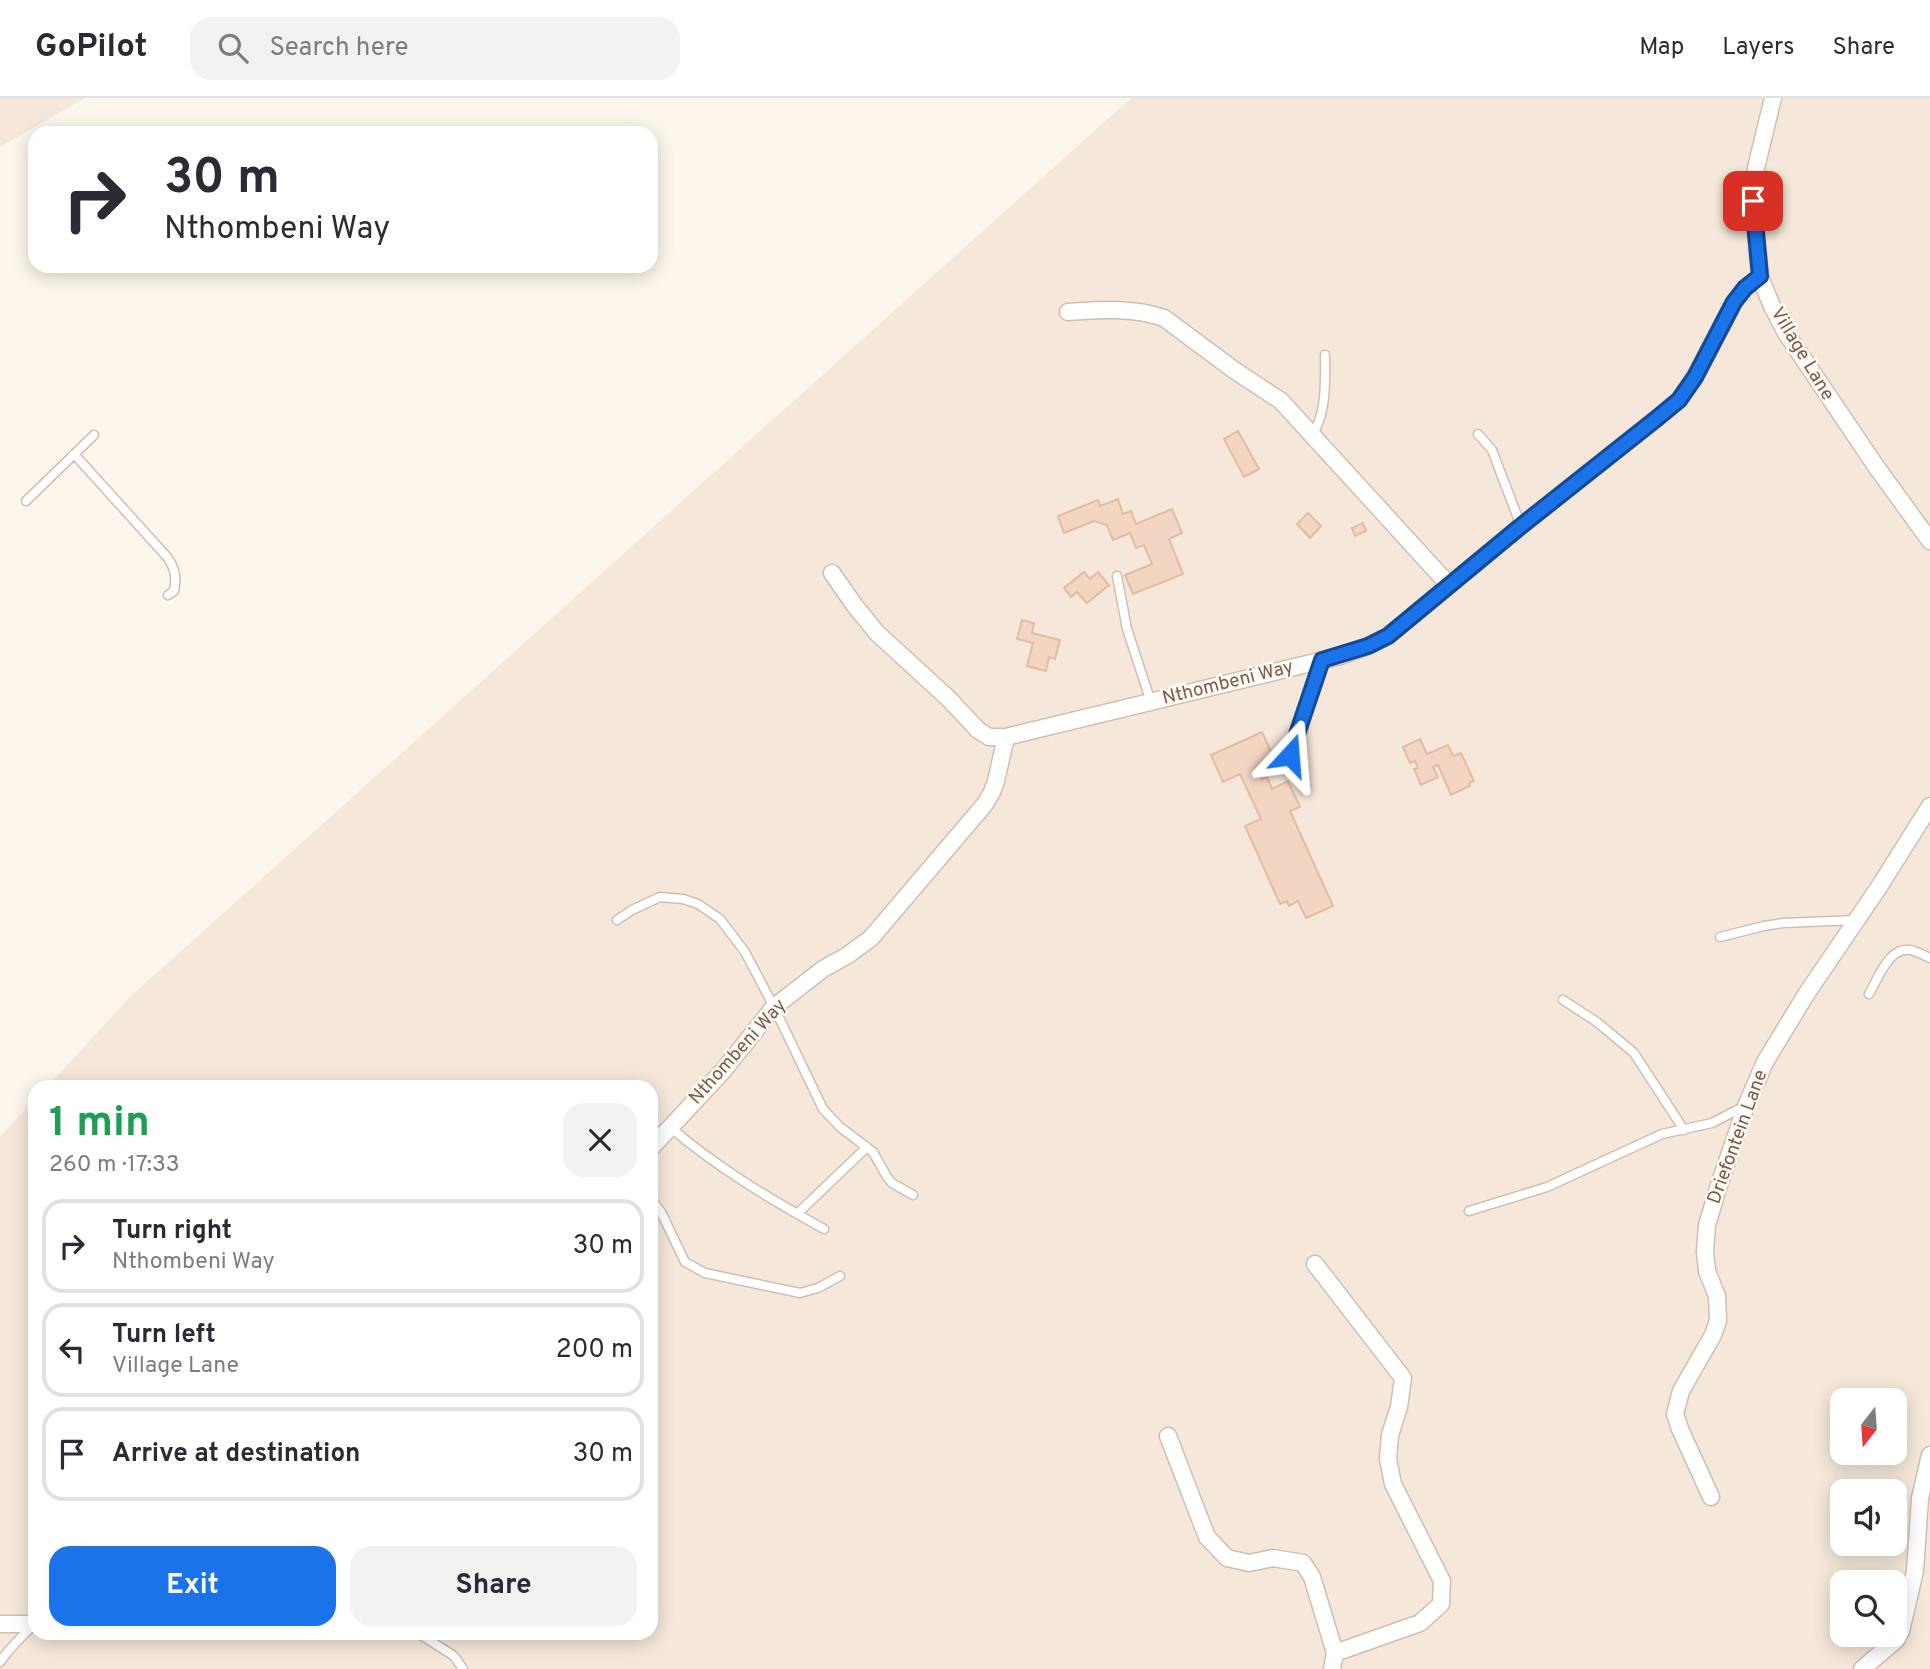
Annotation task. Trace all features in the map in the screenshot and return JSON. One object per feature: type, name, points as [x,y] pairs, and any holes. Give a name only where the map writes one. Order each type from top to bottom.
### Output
[{"type":"street","name":"Village Lane","points":[[1773,98],[1756,168],[1753,201],[1760,276],[1786,332],[1867,454],[1930,541]]},
{"type":"street","name":"Nthombeni Way","points":[[658,1141],[723,1072],[775,1007],[823,969],[871,938],[985,804],[992,792],[1006,737],[1322,660],[1368,646],[1388,636],[1679,400],[1695,377],[1734,302],[1745,288],[1760,276]]},
{"type":"street","points":[[1068,312],[1118,309],[1151,313],[1164,318],[1281,401],[1449,585]]},
{"type":"street","points":[[832,573],[877,633],[949,699],[978,730],[989,737],[1006,737]]},
{"type":"street","name":"Driefontein Lane","points":[[1711,1497],[1675,1415],[1681,1391],[1713,1335],[1718,1321],[1717,1296],[1707,1271],[1707,1225],[1746,1106],[1765,1062],[1930,806]]},
{"type":"street","points":[[1168,1436],[1207,1537],[1227,1558],[1249,1563],[1273,1558],[1303,1563],[1312,1577],[1334,1661],[1420,1623],[1441,1604],[1442,1581],[1393,1484],[1388,1459],[1390,1435],[1399,1407],[1403,1378],[1315,1264]]},
{"type":"street","points":[[1861,1669],[1896,1640],[1901,1631],[1915,1571],[1920,1498],[1930,1455]]},
{"type":"street","points":[[0,1624],[28,1625]]},
{"type":"lane","points":[[1314,435],[1322,414],[1325,355]]},
{"type":"lane","points":[[1478,434],[1492,450],[1521,526]]},
{"type":"lane","points":[[26,501],[94,435]]},
{"type":"lane","points":[[74,454],[168,558],[174,568],[176,580],[174,591],[168,595]]},
{"type":"lane","points":[[1118,576],[1127,629],[1151,702]]},
{"type":"lane","points":[[1290,755],[1322,660]]},
{"type":"lane","points":[[617,920],[660,897],[683,899],[698,904],[720,919],[745,953],[775,1007],[823,1109],[840,1127],[873,1152],[892,1184],[913,1195]]},
{"type":"lane","points":[[1720,937],[1783,923],[1857,920]]},
{"type":"lane","points":[[1869,993],[1899,950],[1913,950],[1930,958]]},
{"type":"lane","points":[[1563,1000],[1615,1035],[1634,1054],[1684,1130]]},
{"type":"lane","points":[[1469,1211],[1547,1187],[1662,1134],[1719,1120],[1746,1106]]},
{"type":"lane","points":[[671,1128],[725,1170],[824,1229]]},
{"type":"lane","points":[[797,1214],[867,1147]]},
{"type":"lane","points":[[658,1208],[685,1262],[705,1273],[800,1293],[818,1288],[839,1276]]},
{"type":"lane","points":[[0,1662],[28,1631]]},
{"type":"lane","points":[[429,1640],[454,1656],[463,1669]]},
{"type":"shaded area","points":[[0,98],[85,98],[36,126],[28,126],[28,131],[0,147]]},
{"type":"shaded area","points":[[1131,98],[1930,98],[1930,1669],[0,1669],[0,1137],[28,1107],[28,1640],[658,1640],[658,1080],[53,1080],[131,996]]},
{"type":"building","points":[[1238,431],[1259,469],[1244,477],[1224,439]]},
{"type":"building","points":[[1118,499],[1123,514],[1131,511],[1136,524],[1172,509],[1182,533],[1169,539],[1183,574],[1133,594],[1125,575],[1152,564],[1144,545],[1136,548],[1130,533],[1113,540],[1107,525],[1094,521],[1064,533],[1058,516],[1098,500],[1100,506]]},
{"type":"building","points":[[1308,513],[1321,526],[1310,538],[1297,524]]},
{"type":"building","points":[[1363,523],[1366,531],[1355,536],[1352,528]]},
{"type":"building","points":[[1084,572],[1090,579],[1098,572],[1109,585],[1087,603],[1077,592],[1071,597],[1064,588]]},
{"type":"building","points":[[1022,620],[1034,623],[1032,633],[1060,640],[1055,659],[1049,657],[1046,671],[1027,666],[1033,643],[1017,639]]},
{"type":"building","points":[[1262,732],[1276,763],[1258,771],[1262,779],[1267,777],[1272,789],[1288,781],[1300,807],[1290,811],[1333,906],[1306,918],[1298,901],[1289,906],[1287,901],[1280,904],[1245,826],[1261,819],[1240,774],[1223,782],[1211,755]]},
{"type":"building","points":[[1420,739],[1427,754],[1448,745],[1453,756],[1461,753],[1474,781],[1469,783],[1470,786],[1451,795],[1438,765],[1433,767],[1438,777],[1421,785],[1414,769],[1418,768],[1415,761],[1410,763],[1403,747]]},
{"type":"route","points":[[1290,755],[1322,660],[1368,646],[1388,636],[1679,400],[1695,377],[1734,302],[1745,288],[1760,276],[1753,201]]}]
